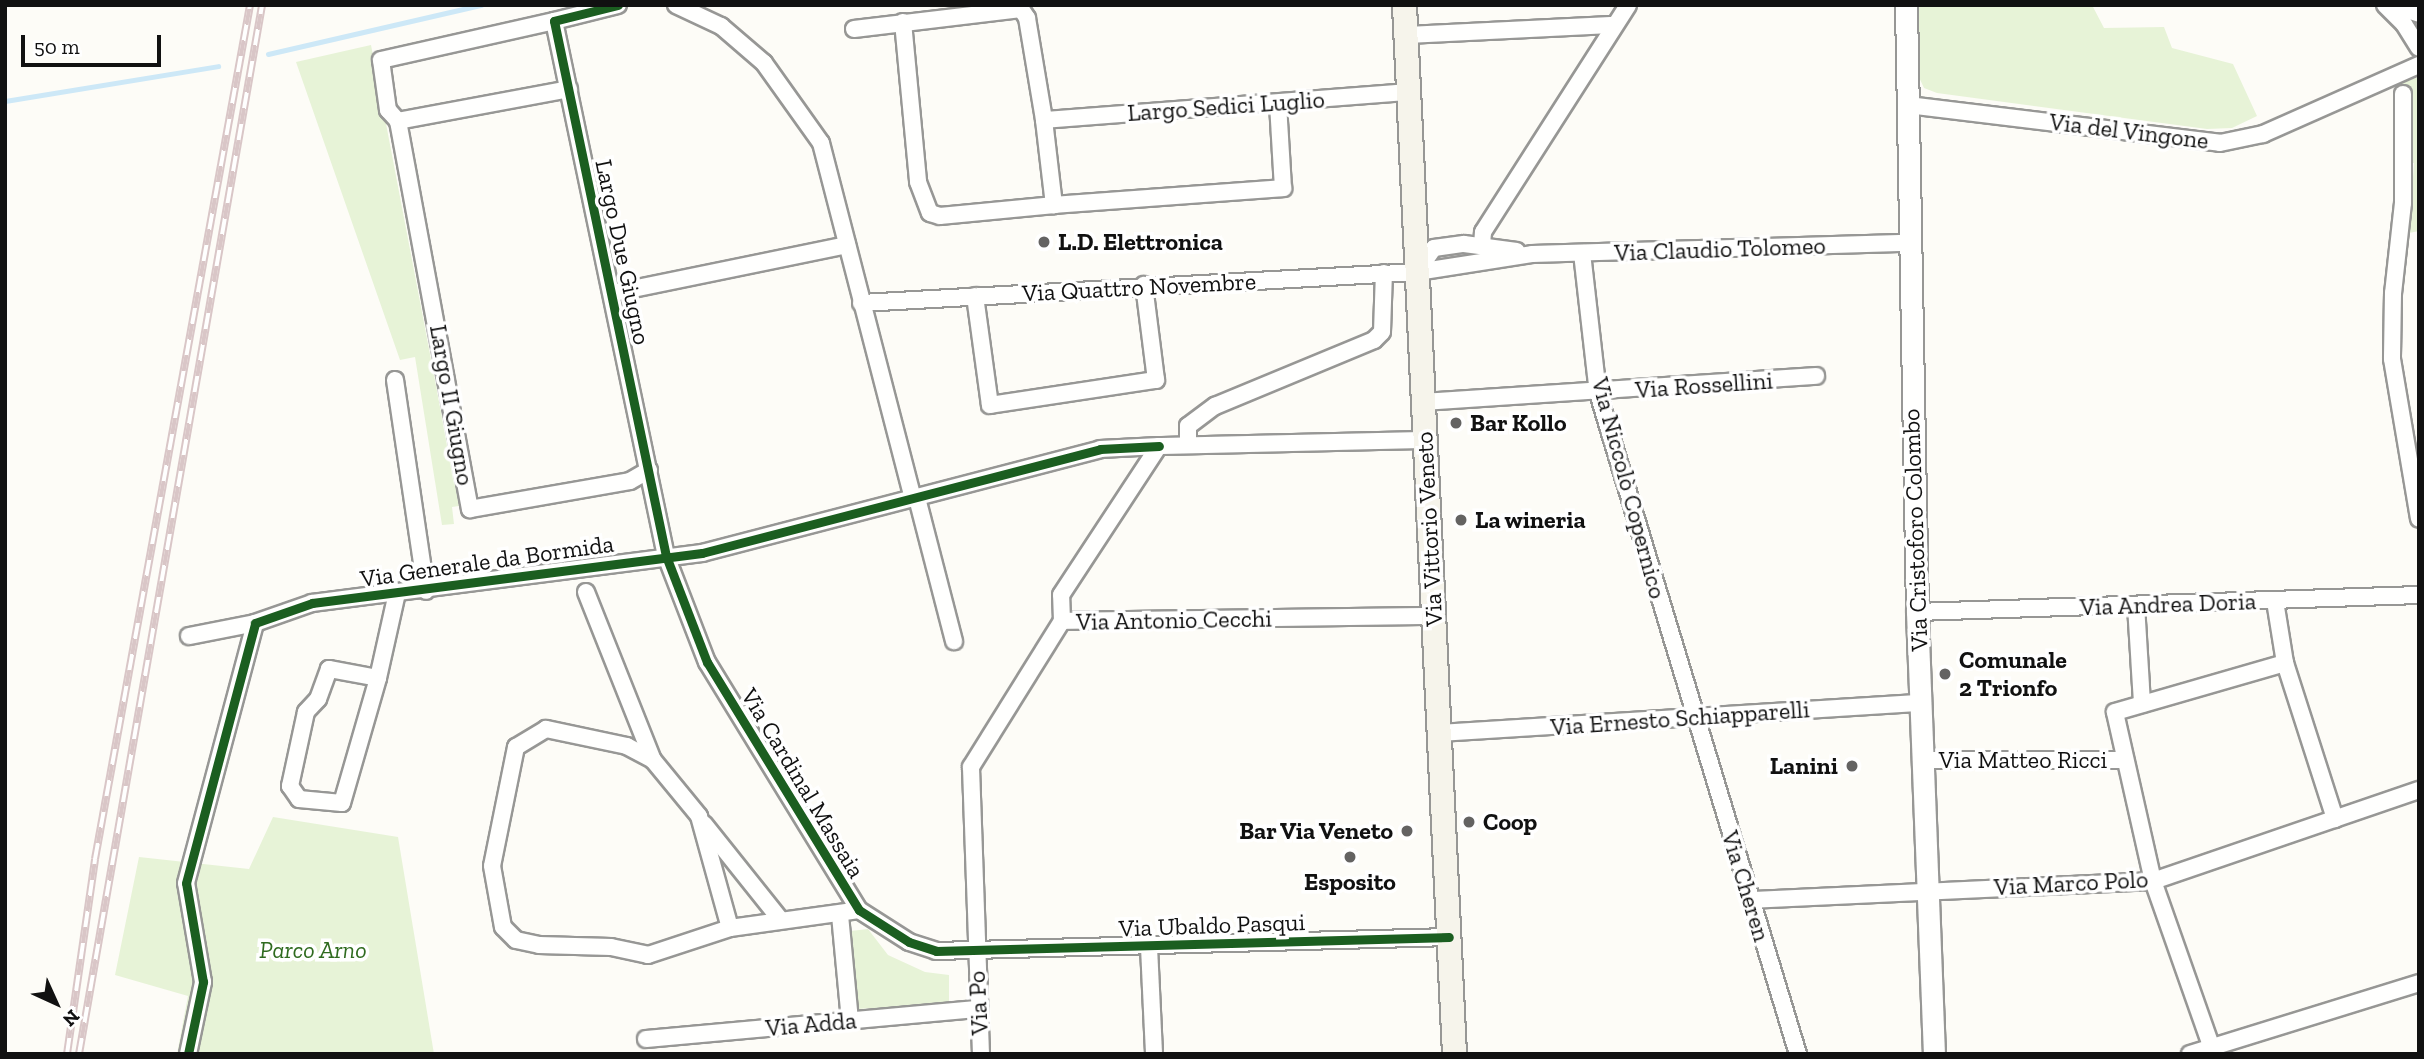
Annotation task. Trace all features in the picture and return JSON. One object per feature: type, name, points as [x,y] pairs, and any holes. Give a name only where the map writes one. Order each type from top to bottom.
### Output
[{"type":"main road","name":"Via Vittorio Veneto","points":[[1404,5],[1454,1054]]},
{"type":"street","points":[[555,21],[618,5]]},
{"type":"street","points":[[676,5],[720,26],[764,63],[798,106],[821,143],[861,303],[954,641]]},
{"type":"street","points":[[1482,246],[1483,232],[1628,5]]},
{"type":"street","name":"Via Cristoforo Colombo","points":[[1906,5],[1908,243],[1917,612],[1934,1054]]},
{"type":"street","points":[[2385,5],[2404,24],[2419,48]]},
{"type":"street","points":[[2392,5],[2419,15]]},
{"type":"street","points":[[854,29],[1021,9],[1027,18],[1044,120],[1054,205]]},
{"type":"street","name":"Largo II Giugno","points":[[555,21],[380,60],[388,110],[398,121],[470,509],[630,481],[649,470]]},
{"type":"street","name":"Largo Due Giugno","points":[[555,21],[666,556]]},
{"type":"street","points":[[903,22],[918,182],[930,213],[940,216],[1283,188],[1278,103]]},
{"type":"street","points":[[1405,35],[1613,25]]},
{"type":"street","name":"Via del Vingone","points":[[1908,106],[2220,143],[2263,134],[2419,65]]},
{"type":"street","points":[[398,121],[569,89]]},
{"type":"street","name":"Largo Sedici Luglio","points":[[1044,120],[1408,92]]},
{"type":"street","points":[[2403,94],[2403,203],[2393,293],[2392,359],[2419,519]]},
{"type":"street","name":"Via Claudio Tolomeo","points":[[1417,272],[1532,254],[1908,243]]},
{"type":"street","points":[[613,293],[847,244]]},
{"type":"street","name":"Via Claudio Tolomeo","points":[[1417,272],[1434,248],[1482,246],[1532,254]]},
{"type":"street","name":"Via Niccolò Copernico","points":[[1583,253],[1598,393],[1694,718]]},
{"type":"street","name":"Via Quattro Novembre","points":[[861,303],[1144,285],[1417,272]]},
{"type":"street","points":[[1188,444],[1188,426],[1215,406],[1374,340],[1382,332],[1384,273]]},
{"type":"street","points":[[975,296],[990,405],[1156,380],[1144,285]]},
{"type":"street","name":"Via Rossellini","points":[[1423,402],[1598,393],[1816,376]]},
{"type":"street","points":[[395,380],[426,591]]},
{"type":"street","name":"Via Generale da Bormida","points":[[188,636],[255,622],[312,603],[426,591],[702,553],[1100,449],[1188,444],[1425,440]]},
{"type":"street","points":[[1062,621],[1061,595],[1159,446]]},
{"type":"street","name":"Via Cardinal Massaia","points":[[666,556],[707,662],[859,910],[909,942],[936,951],[976,952]]},
{"type":"street","points":[[586,592],[653,760],[779,918]]},
{"type":"street","name":"Via Generale da Bormida","points":[[378,678],[329,669],[318,699],[306,712],[290,786],[299,799],[342,803],[378,678],[397,593]]},
{"type":"street","name":"Via Andrea Doria","points":[[1917,612],[2419,595]]},
{"type":"street","points":[[2275,601],[2285,663],[2334,820]]},
{"type":"street","points":[[2136,605],[2142,704]]},
{"type":"street","name":"Via Antonio Cecchi","points":[[976,952],[971,766],[1062,621],[1433,616]]},
{"type":"street","points":[[188,1054],[204,982],[186,883],[255,622]]},
{"type":"street","points":[[2213,1050],[2153,881],[2123,760],[2115,712],[2285,663]]},
{"type":"street","name":"Via Ernesto Schiapparelli","points":[[1439,733],[1921,703]]},
{"type":"street","name":"Via Cheren","points":[[1694,718],[1798,1054]]},
{"type":"street","points":[[653,760],[627,746],[546,729],[516,747],[492,866],[503,927],[516,940],[539,945],[611,947],[648,955],[730,928],[779,918],[840,915],[859,910]]},
{"type":"street","name":"Via Matteo Ricci","points":[[1923,761],[2123,760]]},
{"type":"street","name":"Via Marco Polo","points":[[1751,900],[2153,881],[2419,790]]},
{"type":"street","points":[[699,816],[730,928]]},
{"type":"street","points":[[840,915],[850,1021]]},
{"type":"street","name":"Via Ubaldo Pasqui","points":[[976,952],[1449,937]]},
{"type":"street","points":[[1149,947],[1154,1054]]},
{"type":"street","name":"Via Po","points":[[976,952],[981,1054]]},
{"type":"street","points":[[2190,1054],[2213,1050],[2419,983]]},
{"type":"street","name":"Via Adda","points":[[646,1039],[977,1009]]},
{"type":"green space","points":[[1915,5],[2092,5],[2104,28],[2164,27],[2172,48],[2233,64],[2257,116],[2232,128],[2207,129],[1937,93],[1924,88],[1917,73]]},
{"type":"green space","points":[[371,45],[459,506],[452,507],[454,524],[442,525],[415,357],[400,360],[296,62]]},
{"type":"green space","points":[[2419,77],[2419,231],[2409,233],[2414,163],[2403,165],[2401,83]]},
{"type":"green space","name":"Parco Arno","points":[[273,817],[398,837],[434,1054],[177,1054],[188,996],[115,975],[139,857],[249,869]]},
{"type":"green space","points":[[868,929],[888,955],[925,972],[949,975],[949,1004],[856,1009],[842,932]]},
{"type":"waterway","points":[[268,54],[481,5]]},
{"type":"waterway","points":[[5,101],[218,66]]},
{"type":"railway","points":[[67,1054],[95,859],[250,5]]},
{"type":"railway","points":[[79,1054],[262,5]]},
{"type":"cycle path","points":[[618,5],[554,21],[666,556],[707,662],[859,910],[909,942],[936,951],[1449,937]]},
{"type":"cycle path","points":[[188,1054],[203,982],[186,883],[255,623],[312,603],[702,553],[1100,449],[1159,446]]},
{"type":"place","name":"L.D. Elettronica","points":[[1044,242]]},
{"type":"place","name":"Bar Kollo","points":[[1456,423]]},
{"type":"place","name":"La wineria","points":[[1461,520]]},
{"type":"place","name":"Comunale 2 Trionfo","points":[[1945,674]]},
{"type":"place","name":"Lanini","points":[[1852,766]]},
{"type":"place","name":"Coop","points":[[1469,822]]},
{"type":"place","name":"Bar Via Veneto","points":[[1407,831]]},
{"type":"place","name":"Esposito","points":[[1350,857]]}]
